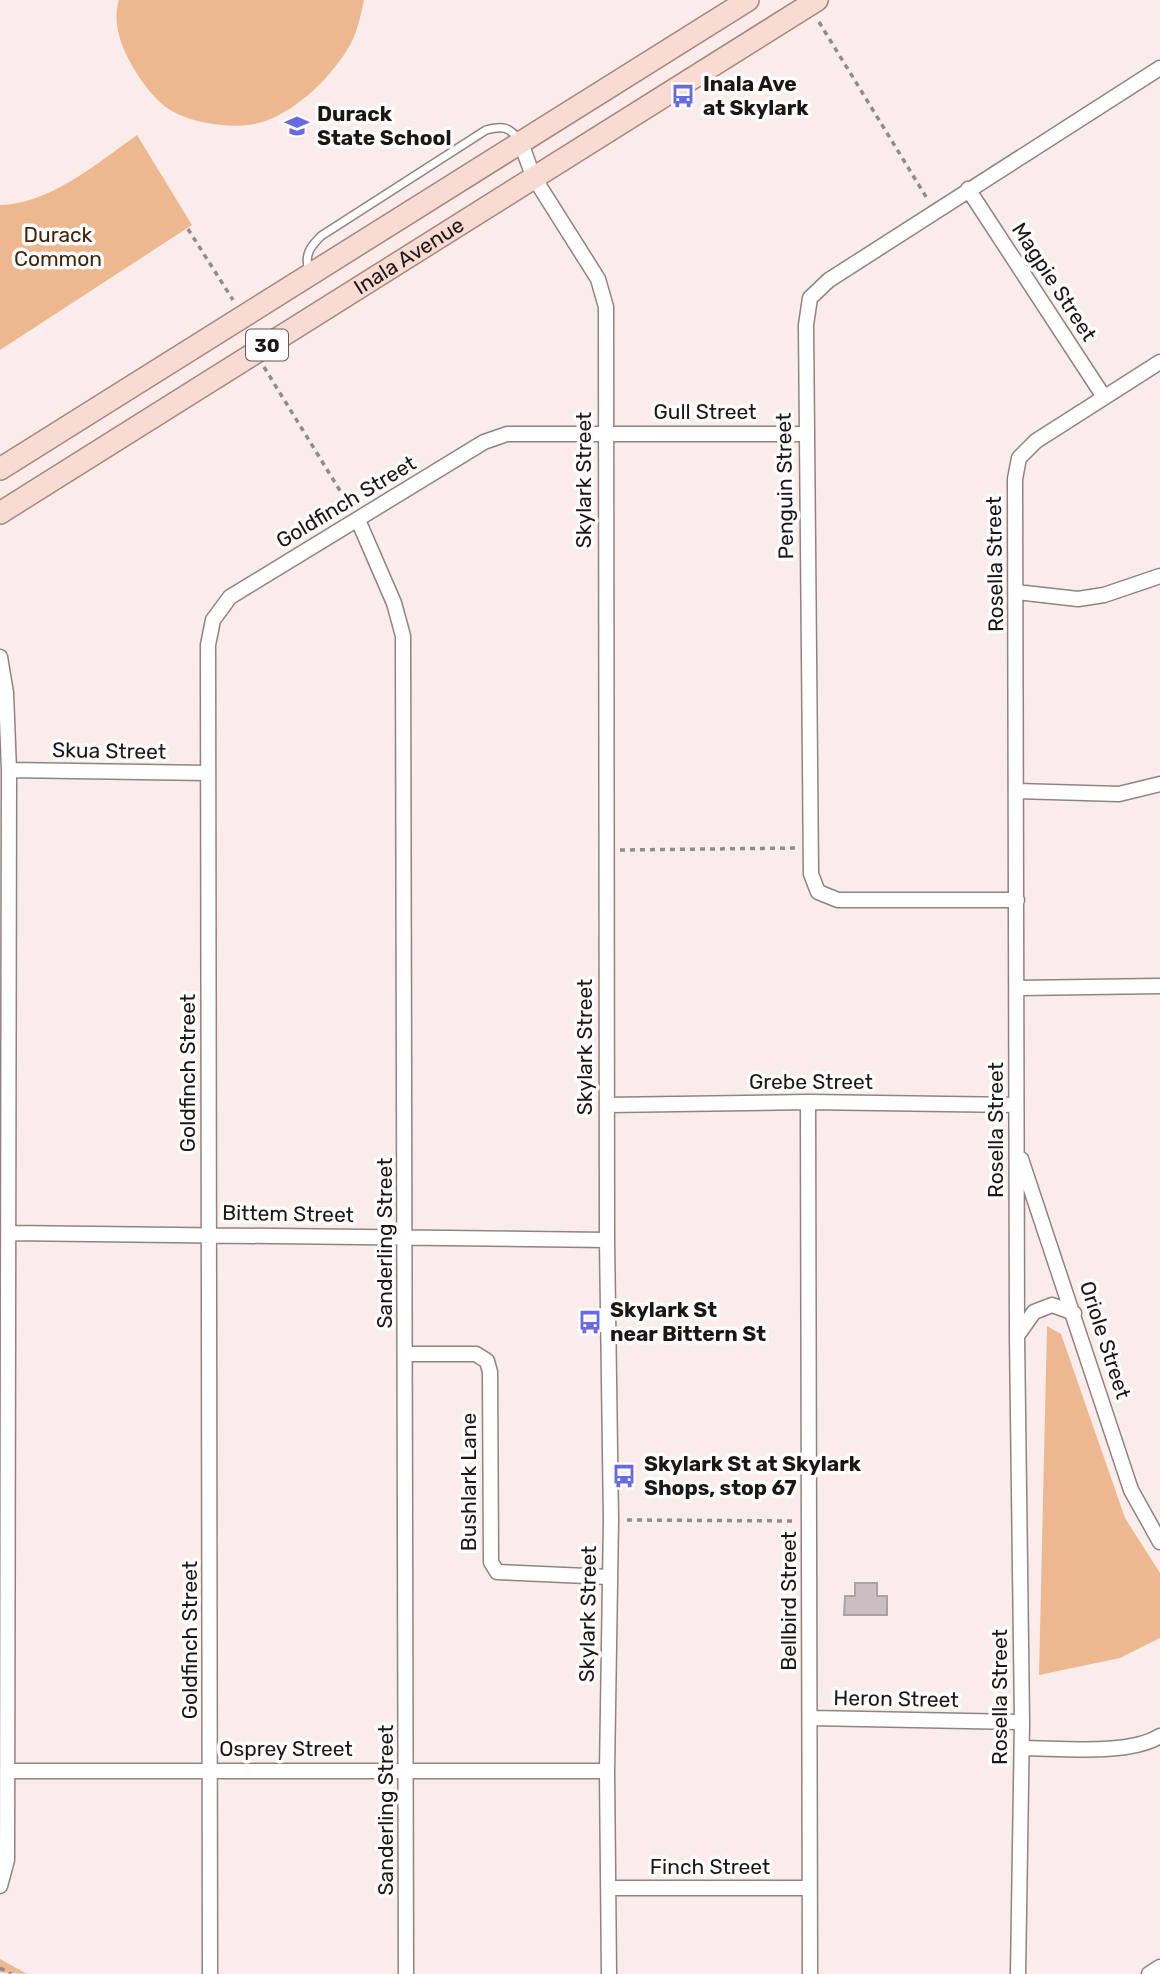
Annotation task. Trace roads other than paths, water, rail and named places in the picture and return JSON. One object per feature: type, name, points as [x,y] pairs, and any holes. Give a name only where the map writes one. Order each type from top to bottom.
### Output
[{"type":"main road","name":"Inala Avenue","points":[[0,469],[748,0]]},
{"type":"main road","name":"Inala Avenue","points":[[0,513],[813,2]]},
{"type":"street","name":"Penguin Street","points":[[1017,900],[838,901],[818,892],[811,874],[806,434],[806,325],[810,298],[829,280],[934,211],[1160,68]]},
{"type":"street","name":"Skylark Street","points":[[521,143],[533,176],[604,291],[607,1240],[611,1520],[607,1771],[609,1974]]},
{"type":"street","name":"Magpie Street","points":[[968,189],[1104,397]]},
{"type":"street","name":"Rosella Street","points":[[1018,1974],[1022,1722],[1017,1336],[1015,478],[1019,458],[1036,441],[1160,362]]},
{"type":"street","name":"Gull Street","points":[[605,433],[806,434]]},
{"type":"street","name":"Goldfinch Street","points":[[211,1974],[208,645],[213,620],[230,597],[484,442],[507,434],[605,433]]},
{"type":"street","name":"Sanderling Street","points":[[358,520],[394,603],[403,636],[406,1974]]},
{"type":"street","points":[[1016,592],[1078,600],[1160,576]]},
{"type":"street","points":[[0,657],[6,693],[9,770],[10,1233],[6,1860],[0,1886]]},
{"type":"street","name":"Skua Street","points":[[9,770],[208,773]]},
{"type":"street","points":[[1017,791],[1119,794],[1160,784]]},
{"type":"street","points":[[1018,988],[1160,986]]},
{"type":"street","name":"Grebe Street","points":[[607,1105],[808,1102],[1016,1105]]},
{"type":"street","name":"Bellbird Street","points":[[808,1102],[810,1974]]},
{"type":"street","name":"Oriole Street","points":[[1017,1147],[1131,1490],[1160,1542]]},
{"type":"street","name":"Bittem Street","points":[[10,1233],[209,1233],[607,1240]]},
{"type":"street","points":[[1017,1336],[1034,1312],[1052,1305],[1074,1313]]},
{"type":"street","name":"Bushlark Lane","points":[[406,1354],[476,1354],[487,1361],[490,1372],[491,1563],[497,1572],[608,1577]]},
{"type":"street","name":"Heron Street","points":[[811,1718],[1022,1722]]},
{"type":"street","points":[[1022,1748],[1117,1748],[1151,1742],[1160,1736]]},
{"type":"street","name":"Osprey Street","points":[[7,1771],[607,1771]]},
{"type":"street","name":"Finch Street","points":[[610,1888],[810,1888]]},
{"type":"street","points":[[1149,1974],[1160,1967]]},
{"type":"lane","points":[[310,275],[306,262],[310,247],[321,236],[486,130],[501,126],[512,130],[521,143]]},
{"type":"place","name":"Inala Ave at Skylark","points":[[683,96]]},
{"type":"place","name":"Durack State School","points":[[297,126]]},
{"type":"place","name":"Skylark St near Bittern St","points":[[590,1322]]},
{"type":"place","name":"Skylark St at Skylark Shops, stop 67","points":[[624,1476]]},
{"type":"park label","name":"Durack Common","points":[[58,247]]}]
